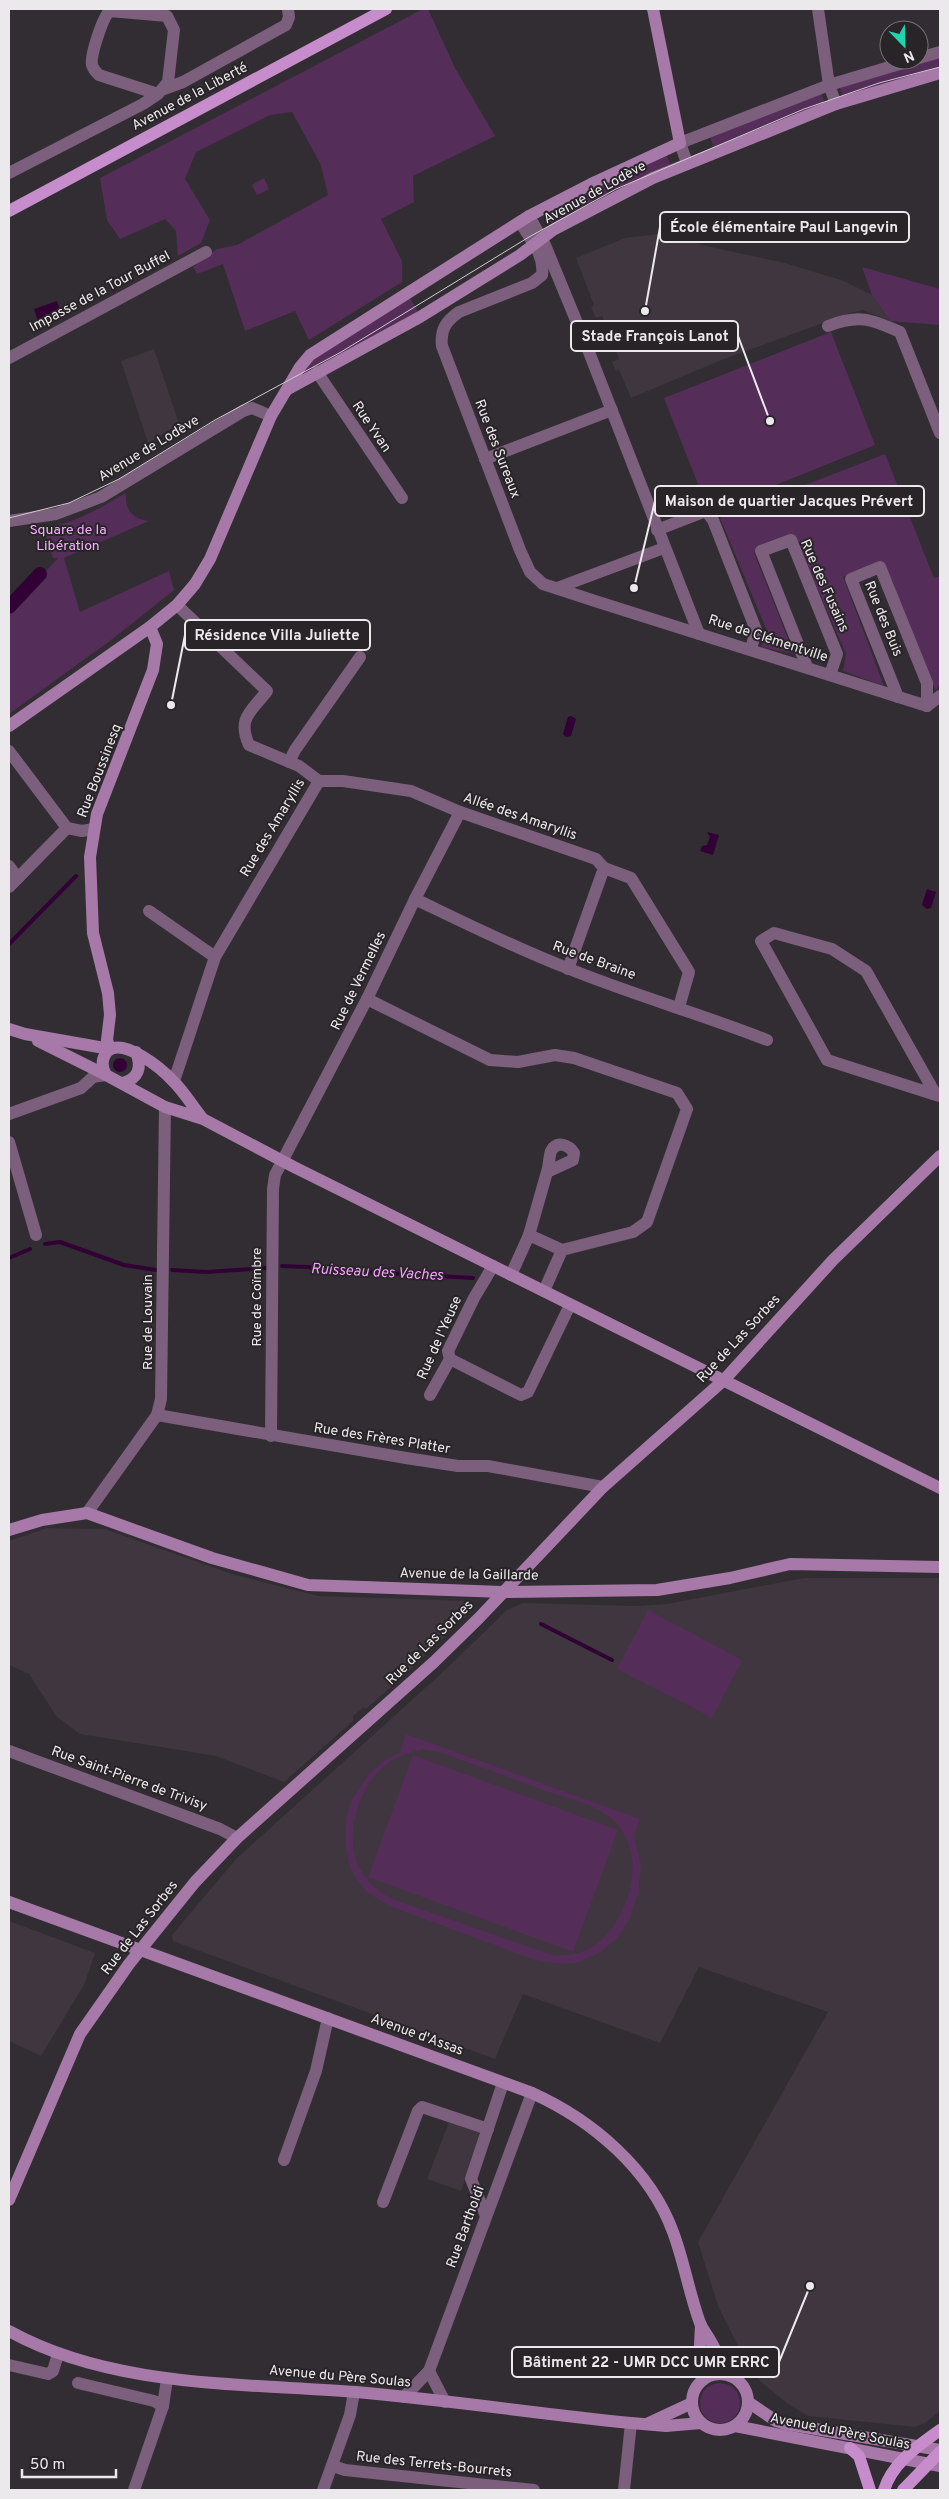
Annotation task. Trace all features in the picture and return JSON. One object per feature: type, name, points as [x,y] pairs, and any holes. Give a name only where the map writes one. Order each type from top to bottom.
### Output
[{"type":"main road","name":"Avenue de la Liberté","points":[[9,211],[386,9]]},
{"type":"main road","points":[[884,2490],[888,2478],[903,2458],[940,2430]]},
{"type":"main road","points":[[850,2448],[859,2456],[870,2490]]},
{"type":"main road","points":[[902,2490],[940,2451]]},
{"type":"street","points":[[9,173],[183,82],[286,25],[289,17],[288,9]]},
{"type":"street","points":[[653,9],[680,142],[687,163]]},
{"type":"street","points":[[818,9],[829,85],[836,104]]},
{"type":"street","points":[[115,11],[167,16],[170,20],[174,30],[168,82],[161,92],[99,75],[95,71],[92,62],[106,14],[115,11]]},
{"type":"street","name":"Avenue de Lodève","points":[[9,521],[56,514],[100,496],[243,411],[254,408],[271,416],[300,367],[310,355],[525,219],[591,184],[680,142],[829,85],[879,70]]},
{"type":"street","name":"Avenue de Lodève","points":[[288,389],[420,317],[538,243],[553,230],[598,206],[687,163],[836,104],[940,73]]},
{"type":"street","name":"Rue des Sureaux","points":[[525,219],[538,243],[542,259],[542,275],[532,283],[459,312],[449,319],[443,328],[442,346],[530,572],[543,584],[699,634]]},
{"type":"street","name":"Rue de Clémentville","points":[[538,243],[612,410],[699,634],[927,706]]},
{"type":"street","name":"Impasse de la Tour Buffel","points":[[9,358],[206,252]]},
{"type":"street","points":[[828,326],[856,318],[874,320],[900,332],[940,433]]},
{"type":"street","name":"Rue Yvan","points":[[317,372],[402,498]]},
{"type":"street","points":[[485,459],[612,410]]},
{"type":"street","points":[[9,726],[150,626],[177,605],[195,584],[210,559],[271,416]]},
{"type":"street","points":[[657,530],[706,512],[713,520],[756,630],[751,649]]},
{"type":"street","name":"Rue des Fusains","points":[[806,667],[761,551],[791,540],[837,654],[830,675]]},
{"type":"street","points":[[557,588],[664,548]]},
{"type":"street","name":"Rue des Buis","points":[[898,697],[851,579],[880,567],[926,683],[927,706]]},
{"type":"street","name":"Rue des Amaryllis","points":[[174,1081],[215,957],[319,782],[289,762],[248,745],[242,731],[244,722],[267,691],[177,605]]},
{"type":"street","name":"Rue Boussinesq","points":[[110,1049],[107,1040],[110,1015],[108,993],[95,945],[90,905],[90,857],[94,830],[153,670],[157,644],[150,626]]},
{"type":"street","points":[[289,762],[360,657]]},
{"type":"street","points":[[927,706],[940,696]]},
{"type":"street","points":[[9,751],[67,828],[82,831],[94,830]]},
{"type":"street","name":"Allée des Amaryllis","points":[[319,782],[343,781],[411,791],[460,812],[596,859],[604,868],[632,878],[689,972],[679,1007]]},
{"type":"street","name":"Rue de Vermelles","points":[[283,1162],[460,812]]},
{"type":"street","points":[[13,882],[67,828]]},
{"type":"street","points":[[9,866],[13,882]]},
{"type":"street","points":[[568,969],[604,868]]},
{"type":"street","name":"Rue de Braine","points":[[415,899],[494,937],[568,969],[679,1007],[767,1040]]},
{"type":"street","points":[[149,910],[215,957]]},
{"type":"street","points":[[774,933],[832,949],[866,971],[938,1096],[827,1060],[761,941],[774,933]]},
{"type":"street","points":[[367,999],[490,1060],[518,1062],[555,1055],[574,1058],[677,1093],[687,1109],[647,1222],[634,1232],[562,1250],[529,1236]]},
{"type":"street","points":[[9,1029],[25,1034],[110,1049],[123,1047],[136,1052],[174,1081],[203,1120]]},
{"type":"street","points":[[25,1034],[165,1107],[203,1120],[283,1162],[940,1488]]},
{"type":"street","points":[[106,1075],[102,1066],[103,1060],[110,1049]]},
{"type":"street","points":[[122,1083],[133,1079],[137,1074],[140,1061],[136,1052]]},
{"type":"street","points":[[9,1114],[81,1088],[93,1077],[106,1075]]},
{"type":"street","name":"Rue de Louvain","points":[[87,1514],[157,1415],[161,1399],[163,1384],[165,1107]]},
{"type":"street","points":[[9,1142],[36,1235]]},
{"type":"street","name":"Rue de Las Sorbes","points":[[9,2200],[75,2044],[129,1964],[196,1882],[237,1838],[434,1662],[479,1618],[603,1487],[724,1380],[833,1260],[940,1156]]},
{"type":"street","name":"Rue de Coïmbre","points":[[271,1436],[273,1189],[275,1175],[283,1162]]},
{"type":"street","points":[[511,1275],[529,1236],[548,1172]]},
{"type":"street","points":[[544,1291],[562,1250]]},
{"type":"street","name":"Rue de l'Yeuse","points":[[430,1395],[450,1359],[448,1351],[474,1298],[493,1266]]},
{"type":"street","points":[[450,1359],[521,1395],[528,1392],[570,1305]]},
{"type":"street","name":"Rue des Frères Platter","points":[[157,1415],[271,1436],[458,1466],[488,1466],[603,1487]]},
{"type":"street","name":"Avenue de la Gaillarde","points":[[9,1530],[42,1520],[87,1514],[212,1558],[308,1585],[503,1592],[657,1590],[730,1578],[790,1564],[940,1567]]},
{"type":"street","name":"Rue Saint-Pierre de Trivisy","points":[[9,1751],[220,1829],[237,1838]]},
{"type":"street","name":"Avenue d'Assas","points":[[9,1902],[503,2082],[555,2104],[592,2129],[628,2161],[651,2190],[673,2230],[701,2325],[718,2360],[730,2376]]},
{"type":"street","points":[[284,2160],[316,2071],[328,2018]]},
{"type":"street","points":[[486,2216],[471,2179],[503,2082]]},
{"type":"street","name":"Rue Bartholdi","points":[[404,2397],[429,2371],[532,2093]]},
{"type":"street","points":[[383,2202],[418,2111],[422,2107],[488,2129]]},
{"type":"street","name":"Avenue d'Assas","points":[[701,2325],[700,2364],[703,2380]]},
{"type":"street","name":"Avenue du Père Soulas","points":[[9,2331],[35,2345],[58,2354],[167,2379],[354,2392],[666,2426],[701,2423]]},
{"type":"street","name":"Avenue du Père Soulas","points":[[9,2342],[35,2345]]},
{"type":"street","points":[[9,2365],[48,2374],[53,2371],[58,2354]]},
{"type":"street","points":[[429,2371],[445,2402]]},
{"type":"street","points":[[716,2374],[730,2376],[743,2386],[748,2402],[744,2416],[735,2426],[721,2430],[707,2427],[694,2414],[692,2403],[694,2390],[703,2380],[716,2374]]},
{"type":"street","points":[[134,2490],[163,2406],[167,2379]]},
{"type":"street","points":[[78,2383],[154,2401],[163,2406]]},
{"type":"street","points":[[323,2490],[350,2415],[354,2392]]},
{"type":"street","name":"Avenue du Père Soulas","points":[[748,2402],[776,2421],[786,2424],[940,2451]]},
{"type":"street","name":"Avenue du Père Soulas","points":[[647,2424],[692,2403]]},
{"type":"street","points":[[624,2490],[631,2423]]},
{"type":"street","name":"Avenue du Père Soulas","points":[[735,2426],[940,2466]]},
{"type":"street","name":"Rue des Terrets-Bourrets","points":[[333,2466],[345,2470],[534,2490]]},
{"type":"shaded area","points":[[667,233],[702,245],[785,263],[844,281],[872,295],[890,321],[863,310],[850,313],[719,361],[631,398],[619,370],[616,371],[612,362],[619,359],[614,346],[606,339],[601,327],[605,323],[602,316],[596,318],[591,307],[594,305],[576,258],[625,238]]},
{"type":"shaded area","points":[[57,301],[61,313],[38,321],[34,309]]},
{"type":"shaded area","points":[[154,349],[179,424],[148,443],[121,361]]},
{"type":"shaded area","points":[[571,716],[576,719],[571,736],[566,737],[563,734],[568,717]]},
{"type":"shaded area","points":[[707,832],[719,835],[713,855],[700,851],[702,846],[707,845],[710,837]]},
{"type":"shaded area","points":[[927,889],[936,892],[931,908],[927,909],[922,905]]},
{"type":"shaded area","points":[[117,1058],[123,1058],[127,1065],[123,1072],[117,1072],[113,1068],[113,1062]]},
{"type":"shaded area","points":[[47,1528],[105,1529],[232,1574],[318,1596],[470,1601],[474,1608],[407,1673],[366,1709],[364,1707],[353,1716],[353,1721],[284,1782],[216,1756],[80,1734],[57,1717],[29,1674],[9,1665],[9,1541]]},
{"type":"shaded area","points":[[804,1578],[940,1578],[940,2411],[925,2423],[915,2427],[808,2416],[788,2404],[761,2382],[744,2358],[718,2306],[698,2242],[828,2012],[699,1967],[660,2043],[523,1994],[495,2059],[186,1946],[173,1941],[172,1935],[236,1859],[444,1671],[507,1610],[523,1603],[637,1606],[667,1604]]},
{"type":"shaded area","points":[[9,1921],[95,1953],[84,1985],[41,2056],[9,2041]]},
{"type":"shaded area","points":[[449,2122],[481,2132],[461,2191],[427,2179]]},
{"type":"green space","points":[[423,9],[428,9],[455,68],[495,136],[413,176],[414,202],[381,219],[402,261],[402,282],[309,340],[295,311],[245,331],[223,264],[197,274],[193,267],[217,249],[237,245],[328,195],[321,165],[292,112],[270,115],[196,152],[185,179],[210,220],[201,243],[178,256],[176,231],[165,219],[120,239],[107,220],[100,178]]},
{"type":"green space","points":[[940,57],[940,70],[843,98],[839,86],[895,70],[929,70],[929,60]]},
{"type":"green space","points":[[821,92],[825,104],[714,148],[710,137]]},
{"type":"green space","points":[[666,154],[671,166],[553,226],[547,215],[643,163]]},
{"type":"green space","points":[[264,178],[269,189],[257,195],[252,185]]},
{"type":"green space","points":[[862,267],[940,289],[940,325],[890,321],[872,295]]},
{"type":"green space","points":[[408,295],[419,313],[295,379],[314,357]]},
{"type":"green space","points":[[831,332],[875,445],[709,512],[664,398]]},
{"type":"green space","points":[[885,454],[934,578],[940,576],[940,683],[936,692],[885,566],[877,562],[843,577],[884,686],[843,671],[846,654],[795,536],[754,553],[794,654],[761,647],[767,631],[720,518]]},
{"type":"green space","name":"Square de la Libération","points":[[126,493],[128,509],[131,513],[138,518],[149,521],[64,558],[80,612],[169,571],[174,590],[115,637],[9,714],[9,612],[58,558],[53,558],[43,525],[52,526],[73,520],[96,510]]},
{"type":"green space","points":[[648,1610],[742,1660],[712,1718],[617,1669]]},
{"type":"green space","points":[[406,1734],[640,1819],[634,1836],[641,1866],[638,1894],[629,1920],[617,1938],[599,1953],[576,1963],[562,1964],[535,1960],[392,1907],[368,1893],[357,1880],[350,1867],[346,1848],[346,1820],[350,1803],[369,1774],[382,1762],[400,1752]],"holes":[[[422,1749],[439,1752],[591,1806],[615,1822],[629,1845],[632,1857],[631,1883],[628,1896],[617,1920],[598,1943],[581,1952],[552,1955],[395,1900],[370,1883],[356,1860],[353,1847],[355,1819],[364,1793],[378,1773],[395,1759]]]},
{"type":"green space","points":[[413,1755],[618,1830],[573,1952],[368,1877]]},
{"type":"green space","points":[[720,2383],[734,2389],[740,2403],[734,2417],[720,2423],[706,2417],[700,2403],[706,2389]]},
{"type":"waterway","points":[[9,607],[40,574]]},
{"type":"waterway","name":"Ruisseau des Vaches","points":[[9,944],[76,876]]},
{"type":"waterway","name":"Ruisseau des Vaches","points":[[45,1244],[60,1242],[124,1265],[156,1270]]},
{"type":"waterway","name":"Ruisseau des Vaches","points":[[9,1258],[30,1249]]},
{"type":"waterway","name":"Ruisseau des Vaches","points":[[282,1266],[308,1267],[348,1274],[368,1272],[473,1278]]},
{"type":"waterway","name":"Ruisseau des Vaches","points":[[172,1270],[206,1272],[267,1268]]},
{"type":"waterway","points":[[541,1624],[612,1660]]},
{"type":"tram line","points":[[9,518],[69,503],[119,479],[215,420],[341,352],[529,237],[616,189],[804,109],[879,83],[940,67]]},
{"type":"place","name":"École élémentaire Paul Langevin","points":[[645,311]]},
{"type":"place","name":"Stade François Lanot","points":[[770,421]]},
{"type":"place","name":"Maison de quartier Jacques Prévert","points":[[634,588]]},
{"type":"place","name":"Résidence Villa Juliette","points":[[171,705]]},
{"type":"place","name":"Bâtiment 22 - UMR DCC UMR ERRC","points":[[810,2286]]}]
